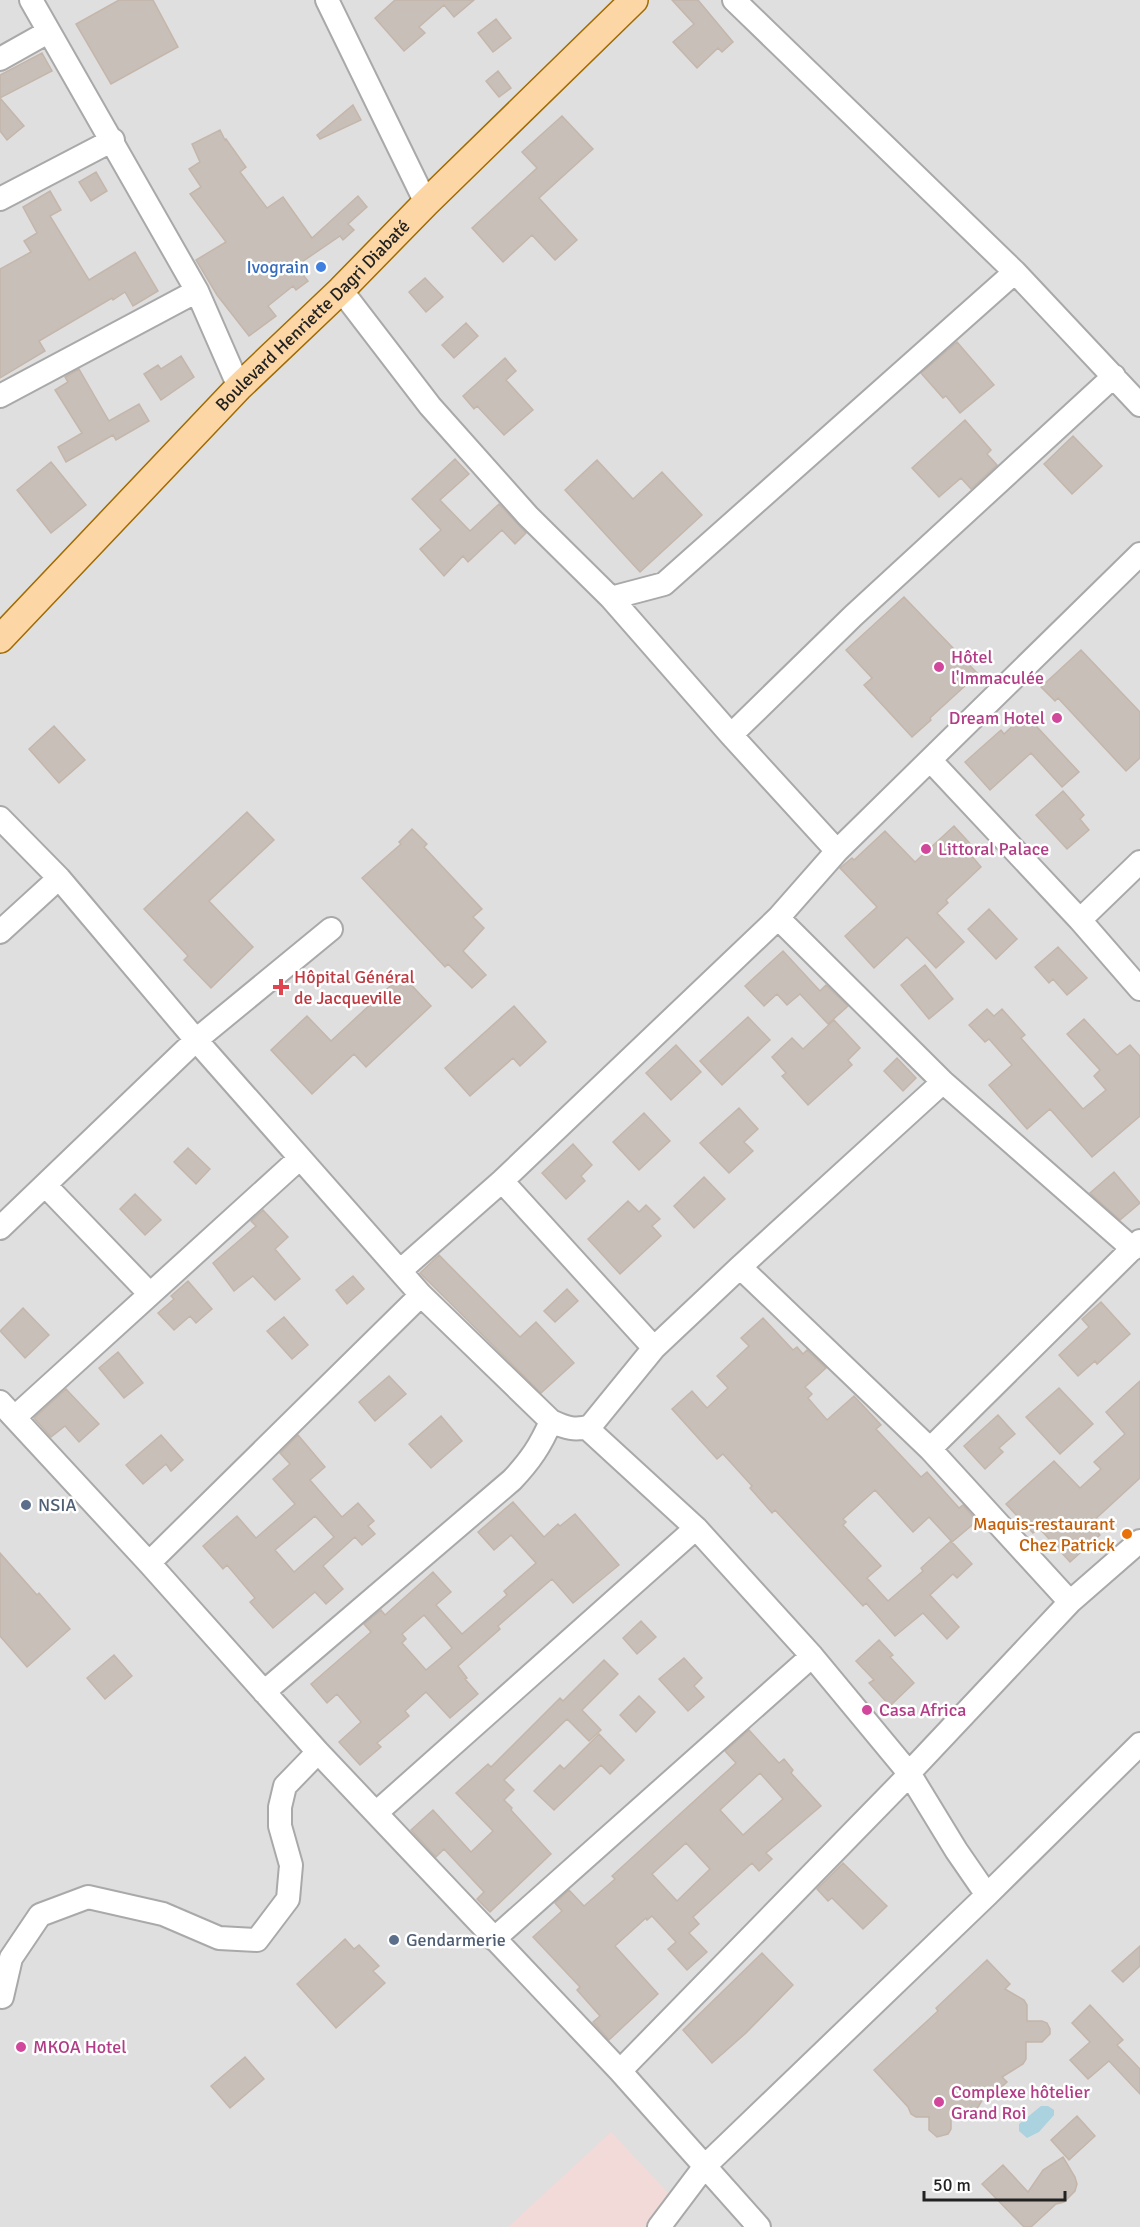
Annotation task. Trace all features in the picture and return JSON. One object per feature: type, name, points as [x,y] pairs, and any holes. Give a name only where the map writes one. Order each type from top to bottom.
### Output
[{"type":"main road","name":"Boulevard Henriette Dagri Diabaté","points":[[0,639],[239,387],[341,290],[426,203],[634,0]]},
{"type":"street","points":[[31,0],[197,291],[239,387]]},
{"type":"street","points":[[327,0],[426,203]]},
{"type":"street","points":[[734,0],[1015,272],[1140,405]]},
{"type":"street","points":[[0,58],[48,32]]},
{"type":"street","points":[[0,199],[113,141]]},
{"type":"street","points":[[611,598],[664,584],[1015,272]]},
{"type":"street","points":[[341,290],[430,406],[528,516],[611,598],[837,851]]},
{"type":"street","points":[[0,396],[197,291]]},
{"type":"street","points":[[731,735],[853,616],[1114,376]]},
{"type":"street","points":[[401,1269],[502,1181],[777,918],[837,851],[1140,554]]},
{"type":"street","points":[[931,761],[1080,920],[1140,988]]},
{"type":"street","points":[[0,818],[59,878],[196,1040],[422,1295],[551,1421],[566,1428],[579,1430],[591,1426],[588,1430]]},
{"type":"street","points":[[1080,920],[1140,862]]},
{"type":"street","points":[[0,932],[59,878]]},
{"type":"street","points":[[777,918],[943,1082],[1136,1245],[930,1449]]},
{"type":"street","points":[[0,1228],[196,1040],[331,929]]},
{"type":"street","points":[[588,1430],[654,1348],[943,1082]]},
{"type":"street","points":[[300,1158],[150,1294],[7,1409],[318,1752],[620,2071],[759,2227]]},
{"type":"street","points":[[502,1181],[654,1348]]},
{"type":"street","points":[[45,1185],[150,1294]]},
{"type":"street","points":[[740,1267],[930,1449],[1070,1602]]},
{"type":"street","points":[[149,1563],[422,1295]]},
{"type":"street","points":[[264,1692],[512,1480],[542,1444],[551,1421]]},
{"type":"street","points":[[588,1430],[696,1528],[812,1656],[909,1774],[987,1895]]},
{"type":"street","points":[[376,1813],[696,1528]]},
{"type":"street","points":[[620,2071],[909,1774],[1070,1602],[1140,1541]]},
{"type":"street","points":[[494,1939],[812,1656]]},
{"type":"street","points":[[659,2227],[705,2166],[987,1895],[1140,1744]]},
{"type":"street","points":[[2,1997],[11,1958],[40,1915],[88,1897],[163,1914],[219,1938],[256,1940],[288,1899],[291,1865],[280,1826],[280,1807],[285,1786],[318,1752]]},
{"type":"shaded area","points":[[0,0],[1140,0],[1140,2227],[0,2227]]},
{"type":"shaded area","points":[[611,2132],[674,2199],[644,2227],[508,2227]]},
{"type":"water","points":[[1041,2106],[1048,2106],[1054,2110],[1054,2115],[1039,2132],[1027,2138],[1019,2131],[1019,2124]]},
{"type":"building","points":[[119,0],[153,0],[178,47],[111,84],[76,24]]},
{"type":"building","points":[[395,0],[474,0],[454,17],[444,5],[419,27],[425,33],[404,51],[375,18]]},
{"type":"building","points":[[672,0],[698,0],[733,42],[722,52],[718,48],[697,68],[673,42],[694,24]]},
{"type":"building","points":[[496,19],[511,38],[493,52],[478,33]]},
{"type":"building","points":[[42,53],[52,71],[0,98],[0,75]]},
{"type":"building","points":[[498,71],[511,88],[499,97],[486,81]]},
{"type":"building","points":[[0,98],[24,126],[7,140],[0,131]]},
{"type":"building","points":[[353,105],[361,120],[320,139],[317,135]]},
{"type":"building","points":[[562,116],[593,149],[539,198],[577,240],[555,260],[532,235],[503,262],[472,228],[537,168],[522,152]]},
{"type":"building","points":[[220,130],[246,167],[240,172],[267,208],[283,197],[312,238],[358,196],[367,207],[348,224],[354,230],[343,240],[340,236],[296,266],[308,281],[296,290],[293,286],[268,306],[276,316],[249,336],[217,295],[196,260],[226,242],[190,194],[201,187],[189,169],[200,162],[192,144]]},
{"type":"building","points":[[96,172],[107,191],[91,201],[79,182]]},
{"type":"building","points":[[50,191],[61,210],[50,216],[89,280],[135,252],[158,291],[133,306],[125,292],[113,300],[112,298],[39,341],[45,351],[0,378],[0,269],[31,252],[24,241],[37,233],[23,207]]},
{"type":"building","points":[[425,278],[443,297],[426,312],[409,292]]},
{"type":"building","points":[[466,323],[478,336],[454,358],[442,345]]},
{"type":"building","points":[[957,342],[994,385],[960,413],[946,396],[943,398],[921,373]]},
{"type":"building","points":[[181,356],[194,377],[161,400],[144,374],[158,365],[161,369]]},
{"type":"building","points":[[505,358],[516,371],[506,380],[533,410],[504,435],[477,406],[474,409],[463,396]]},
{"type":"building","points":[[79,369],[109,421],[139,404],[149,421],[116,440],[113,435],[66,462],[58,447],[82,433],[55,390],[68,382],[65,377]]},
{"type":"building","points":[[965,420],[991,450],[987,454],[997,465],[971,489],[961,478],[939,497],[912,468]]},
{"type":"building","points":[[1073,436],[1102,466],[1072,494],[1044,464]]},
{"type":"building","points":[[455,459],[469,474],[440,500],[470,531],[499,504],[526,533],[515,544],[502,530],[468,562],[463,556],[444,576],[420,549],[441,530],[412,499]]},
{"type":"building","points":[[597,460],[633,499],[662,472],[702,515],[640,572],[565,490]]},
{"type":"building","points":[[51,462],[86,505],[51,533],[17,490]]},
{"type":"building","points":[[904,597],[978,674],[912,737],[864,685],[872,678],[846,650]]},
{"type":"building","points":[[1081,650],[1140,712],[1140,758],[1126,771],[1058,698],[1055,701],[1041,687]]},
{"type":"building","points":[[1025,714],[1079,772],[1062,787],[1031,753],[990,790],[965,762],[1001,730],[1004,734]]},
{"type":"building","points":[[54,726],[85,760],[59,783],[29,749]]},
{"type":"building","points":[[1063,791],[1084,815],[1080,819],[1089,830],[1067,849],[1036,815]]},
{"type":"building","points":[[247,812],[274,840],[209,901],[253,947],[211,988],[184,960],[188,956],[144,909]]},
{"type":"building","points":[[954,826],[975,849],[970,854],[981,867],[946,900],[948,903],[937,913],[964,942],[936,968],[907,937],[874,968],[845,936],[877,907],[840,868],[852,858],[854,860],[885,831],[915,862]]},
{"type":"building","points":[[412,829],[427,844],[424,847],[482,909],[473,917],[484,928],[463,951],[486,975],[472,988],[448,964],[445,967],[362,878],[401,844],[399,842]]},
{"type":"building","points":[[989,909],[1017,939],[996,959],[968,929]]},
{"type":"building","points":[[1058,947],[1087,978],[1067,995],[1053,979],[1049,983],[1035,967]]},
{"type":"building","points":[[783,951],[820,991],[826,985],[848,1006],[828,1024],[800,994],[787,1005],[777,994],[764,1006],[745,986]]},
{"type":"building","points":[[925,965],[953,999],[929,1019],[901,985]]},
{"type":"building","points":[[402,975],[431,1006],[366,1067],[354,1054],[312,1094],[271,1050],[307,1016],[331,1041]]},
{"type":"building","points":[[514,1006],[546,1042],[520,1066],[513,1058],[470,1096],[445,1068]]},
{"type":"building","points":[[987,1009],[994,1016],[1002,1009],[1025,1035],[1021,1038],[1083,1109],[1106,1090],[1094,1076],[1100,1070],[1067,1034],[1084,1019],[1117,1055],[1130,1045],[1140,1056],[1140,1116],[1092,1157],[1050,1109],[1027,1129],[989,1085],[1012,1065],[989,1039],[985,1042],[969,1025]]},
{"type":"building","points":[[748,1017],[770,1040],[722,1085],[700,1061]]},
{"type":"building","points":[[834,1020],[860,1048],[848,1060],[852,1065],[808,1105],[782,1076],[786,1073],[772,1057],[792,1038],[803,1049]]},
{"type":"building","points":[[676,1045],[701,1072],[671,1100],[646,1073]]},
{"type":"building","points":[[897,1058],[916,1078],[903,1091],[884,1071]]},
{"type":"building","points":[[739,1108],[758,1129],[744,1142],[753,1151],[729,1173],[700,1143]]},
{"type":"building","points":[[644,1113],[670,1141],[639,1170],[613,1142]]},
{"type":"building","points":[[573,1144],[592,1165],[581,1176],[585,1181],[566,1199],[542,1173]]},
{"type":"building","points":[[188,1148],[210,1169],[196,1184],[174,1162]]},
{"type":"building","points":[[1114,1172],[1140,1203],[1120,1220],[1090,1193]]},
{"type":"building","points":[[704,1177],[725,1199],[694,1228],[674,1206]]},
{"type":"building","points":[[135,1194],[161,1220],[145,1235],[120,1209]]},
{"type":"building","points":[[628,1201],[639,1212],[646,1205],[660,1219],[652,1226],[661,1236],[620,1274],[588,1239]]},
{"type":"building","points":[[263,1210],[288,1237],[275,1249],[300,1279],[275,1300],[253,1276],[234,1291],[213,1263],[256,1226],[251,1221]]},
{"type":"building","points":[[439,1255],[520,1337],[536,1322],[574,1363],[541,1393],[420,1273]]},
{"type":"building","points":[[353,1276],[364,1289],[347,1304],[336,1290]]},
{"type":"building","points":[[188,1281],[212,1309],[196,1323],[190,1316],[174,1330],[158,1313],[174,1299],[171,1296]]},
{"type":"building","points":[[567,1289],[578,1301],[555,1322],[544,1311]]},
{"type":"building","points":[[1101,1302],[1130,1334],[1097,1364],[1095,1361],[1078,1376],[1059,1355],[1089,1327],[1082,1319]]},
{"type":"building","points":[[23,1308],[49,1335],[25,1358],[0,1331]]},
{"type":"building","points":[[284,1317],[308,1345],[292,1359],[267,1331]]},
{"type":"building","points":[[763,1318],[793,1350],[797,1347],[803,1354],[807,1350],[826,1368],[805,1387],[812,1394],[808,1398],[827,1420],[854,1396],[881,1425],[876,1429],[921,1477],[927,1472],[959,1508],[963,1505],[977,1521],[952,1542],[929,1517],[913,1532],[875,1490],[843,1519],[846,1522],[843,1525],[881,1566],[867,1578],[888,1601],[923,1571],[921,1568],[951,1541],[972,1564],[957,1578],[953,1574],[930,1595],[959,1627],[947,1639],[923,1613],[895,1636],[866,1603],[863,1606],[775,1510],[772,1513],[750,1488],[752,1486],[723,1454],[717,1459],[672,1409],[692,1391],[707,1408],[728,1388],[717,1376],[749,1346],[741,1338]]},
{"type":"building","points":[[118,1352],[143,1383],[124,1398],[99,1368]]},
{"type":"building","points":[[389,1376],[406,1394],[375,1421],[359,1402]]},
{"type":"building","points":[[1140,1381],[1140,1478],[1090,1524],[1100,1535],[1070,1562],[1039,1528],[1033,1533],[1006,1504],[1054,1461],[1080,1488],[1101,1469],[1094,1462],[1125,1434],[1106,1412]]},
{"type":"building","points":[[1059,1388],[1093,1424],[1060,1454],[1026,1417]]},
{"type":"building","points":[[66,1389],[99,1424],[79,1442],[65,1426],[51,1437],[34,1418]]},
{"type":"building","points":[[998,1415],[1015,1434],[999,1448],[1003,1452],[985,1469],[964,1446]]},
{"type":"building","points":[[441,1416],[462,1441],[431,1468],[409,1444]]},
{"type":"building","points":[[161,1435],[183,1460],[171,1471],[166,1464],[143,1484],[126,1465]]},
{"type":"building","points":[[298,1435],[325,1467],[310,1480],[342,1517],[358,1503],[374,1521],[368,1526],[375,1534],[362,1545],[355,1537],[323,1566],[343,1589],[326,1604],[315,1592],[273,1628],[250,1602],[255,1598],[227,1565],[223,1569],[203,1546],[237,1516],[256,1538],[295,1504],[273,1479],[290,1464],[280,1453]],"holes":[[[315,1516],[334,1537],[294,1572],[275,1550]]]},
{"type":"building","points":[[513,1502],[544,1537],[558,1524],[560,1526],[575,1514],[619,1565],[573,1603],[552,1579],[498,1626],[500,1629],[458,1666],[467,1678],[465,1679],[478,1694],[450,1718],[426,1692],[405,1711],[409,1716],[377,1743],[381,1747],[360,1765],[339,1742],[361,1722],[337,1694],[327,1703],[311,1684],[371,1632],[364,1624],[381,1610],[385,1615],[433,1572],[451,1592],[436,1605],[462,1634],[507,1595],[504,1591],[536,1563],[511,1535],[494,1550],[478,1532]],"holes":[[[424,1615],[452,1648],[426,1670],[402,1643],[406,1639],[402,1634]]]},
{"type":"building","points":[[0,1553],[70,1629],[27,1667],[0,1636]]},
{"type":"building","points":[[641,1621],[656,1637],[637,1654],[623,1638]]},
{"type":"building","points":[[879,1640],[893,1655],[890,1657],[914,1683],[890,1706],[869,1683],[874,1680],[856,1661]]},
{"type":"building","points":[[114,1655],[132,1676],[105,1699],[87,1678]]},
{"type":"building","points":[[684,1658],[702,1678],[694,1686],[704,1697],[688,1711],[659,1679]]},
{"type":"building","points":[[604,1660],[618,1674],[582,1710],[601,1730],[589,1741],[567,1719],[504,1780],[514,1790],[504,1800],[551,1854],[490,1912],[477,1899],[484,1892],[444,1849],[436,1857],[411,1830],[433,1810],[471,1852],[493,1831],[456,1793],[488,1764],[491,1767],[560,1698],[563,1701]]},
{"type":"building","points":[[639,1696],[655,1712],[636,1732],[620,1715]]},
{"type":"building","points":[[749,1730],[779,1763],[784,1759],[793,1770],[791,1773],[821,1806],[766,1853],[772,1859],[759,1871],[752,1863],[693,1917],[699,1924],[689,1933],[707,1952],[687,1970],[668,1949],[676,1942],[652,1916],[647,1920],[646,1918],[615,1946],[658,1994],[609,2040],[593,2022],[600,2016],[577,1990],[580,1987],[533,1937],[562,1911],[555,1903],[569,1890],[584,1906],[615,1879],[612,1876],[736,1763],[725,1751]],"holes":[[[760,1773],[783,1799],[743,1835],[720,1810]],[[686,1843],[710,1869],[677,1901],[652,1874]]]},
{"type":"building","points":[[599,1734],[624,1760],[610,1774],[601,1765],[554,1810],[534,1791],[560,1765],[564,1769]]},
{"type":"building","points":[[843,1863],[887,1906],[863,1929],[832,1898],[828,1901],[817,1889]]},
{"type":"building","points":[[345,1939],[354,1949],[359,1945],[379,1966],[373,1971],[385,1983],[336,2028],[297,1984]]},
{"type":"building","points":[[1140,1946],[1140,1966],[1123,1982],[1112,1971]]},
{"type":"building","points":[[762,1953],[793,1985],[746,2033],[712,2063],[683,2030]]},
{"type":"building","points":[[987,1960],[1010,1984],[1005,1989],[1024,2000],[1027,2005],[1027,2021],[1047,2023],[1050,2034],[1042,2042],[1026,2042],[1026,2059],[1023,2064],[1002,2077],[1007,2082],[990,2098],[986,2094],[977,2109],[972,2112],[951,2112],[951,2129],[948,2134],[937,2137],[929,2130],[929,2117],[916,2117],[911,2114],[908,2107],[874,2070],[938,2011],[936,2008]]},
{"type":"building","points":[[1090,2005],[1123,2040],[1117,2045],[1140,2069],[1140,2094],[1109,2061],[1088,2079],[1070,2060],[1090,2042],[1072,2023]]},
{"type":"building","points":[[245,2057],[264,2079],[230,2108],[211,2086]]},
{"type":"building","points":[[1077,2116],[1095,2136],[1069,2160],[1051,2140]]},
{"type":"building","points":[[1063,2157],[1075,2177],[1077,2184],[1075,2191],[1064,2202],[1056,2204],[1031,2227],[1024,2227],[982,2184],[1003,2165],[1028,2192],[1043,2170]]},
{"type":"place","name":"Ivograin","points":[[321,267]]},
{"type":"place","name":"Hôtel l'Immaculée","points":[[939,667]]},
{"type":"place","name":"Dream Hotel","points":[[1057,718]]},
{"type":"place","name":"Littoral Palace","points":[[926,849]]},
{"type":"place","name":"Hôpital Général de Jacqueville","points":[[281,987]]},
{"type":"place","name":"NSIA","points":[[26,1505]]},
{"type":"place","name":"Maquis-restaurant Chez Patrick","points":[[1127,1534]]},
{"type":"place","name":"Casa Africa","points":[[867,1710]]},
{"type":"place","name":"Gendarmerie","points":[[394,1940]]},
{"type":"place","name":"MKOA Hotel","points":[[21,2047]]},
{"type":"place","name":"Complexe hôtelier Grand Roi","points":[[939,2102]]}]
